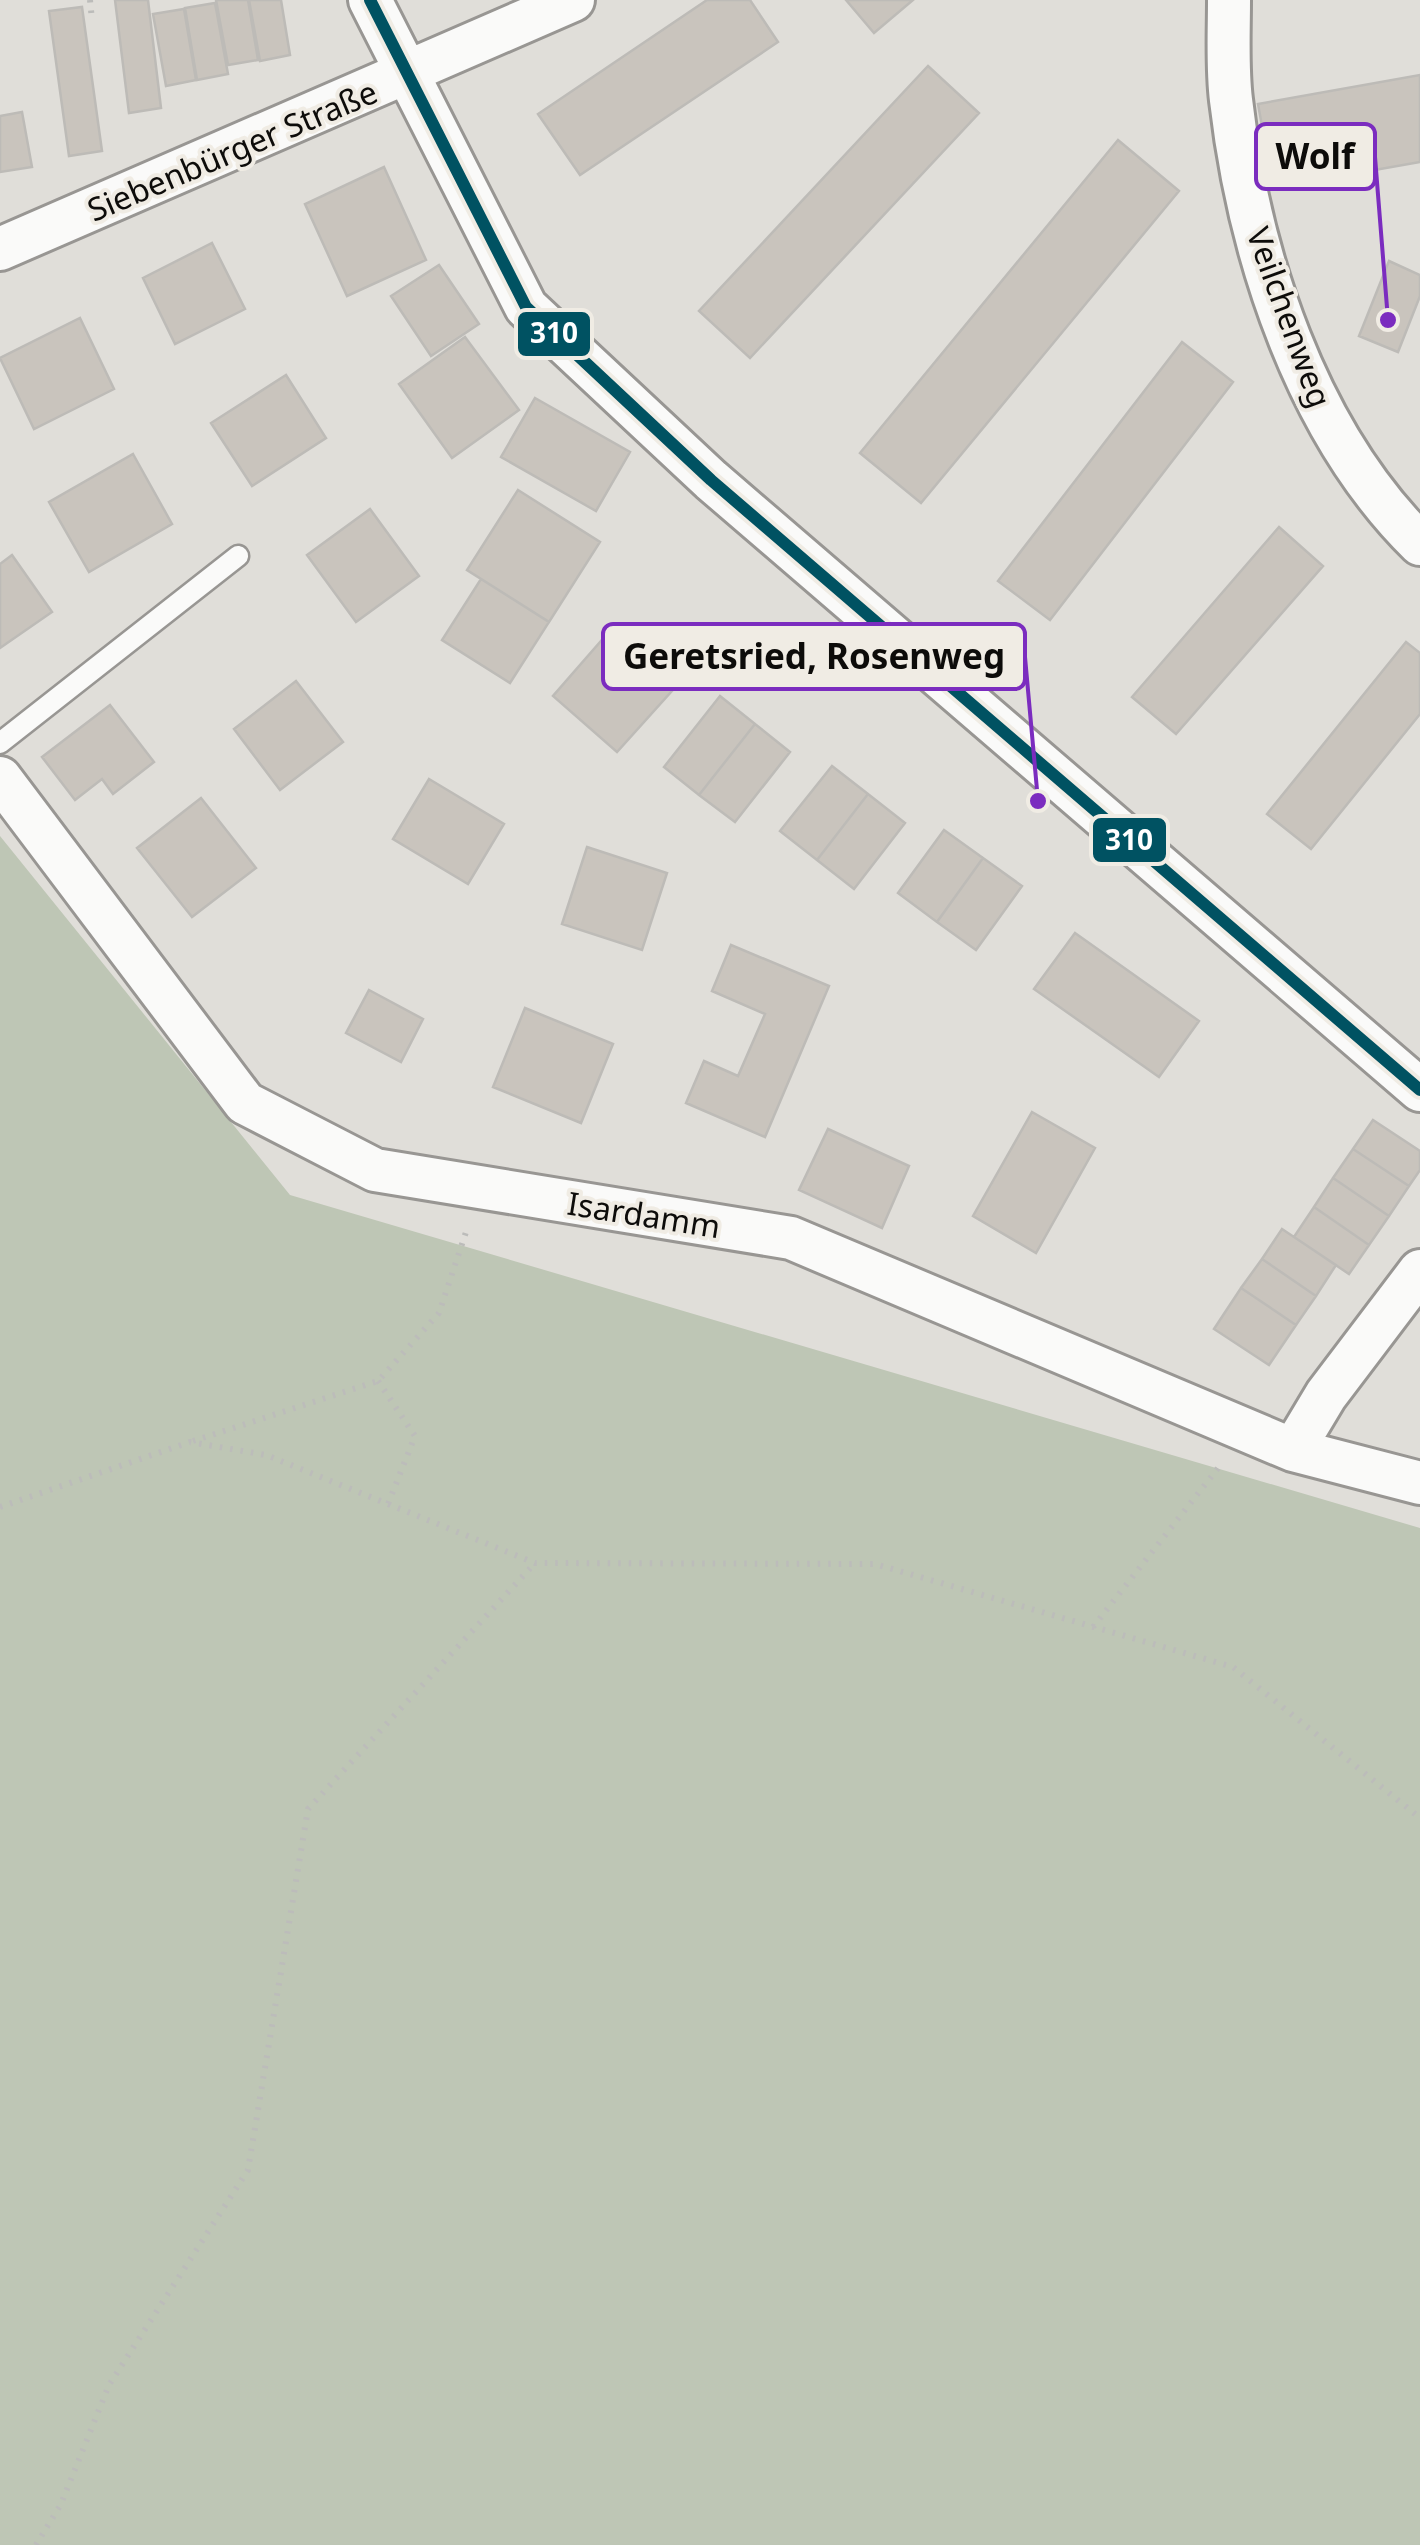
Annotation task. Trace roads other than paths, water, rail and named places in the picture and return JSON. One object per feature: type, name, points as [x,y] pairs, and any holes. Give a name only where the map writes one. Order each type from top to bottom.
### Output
[{"type":"street","points":[[370,0],[526,306],[726,492],[1420,1090]]},
{"type":"street","name":"Siebenbürger Straße","points":[[0,249],[406,76],[573,0]]},
{"type":"street","name":"Veilchenweg","points":[[1229,0],[1231,98],[1256,240],[1313,397],[1396,521],[1420,544]]},
{"type":"street","name":"Isardamm","points":[[0,778],[245,1103],[375,1170],[791,1238],[1293,1450],[1420,1483]]},
{"type":"street","points":[[1293,1450],[1326,1395],[1420,1271]]},
{"type":"lane","points":[[0,743],[238,556]]},
{"type":"place","name":"Wolf","points":[[1388,320]]},
{"type":"place","name":"Geretsried, Rosenweg","points":[[1038,801]]}]
